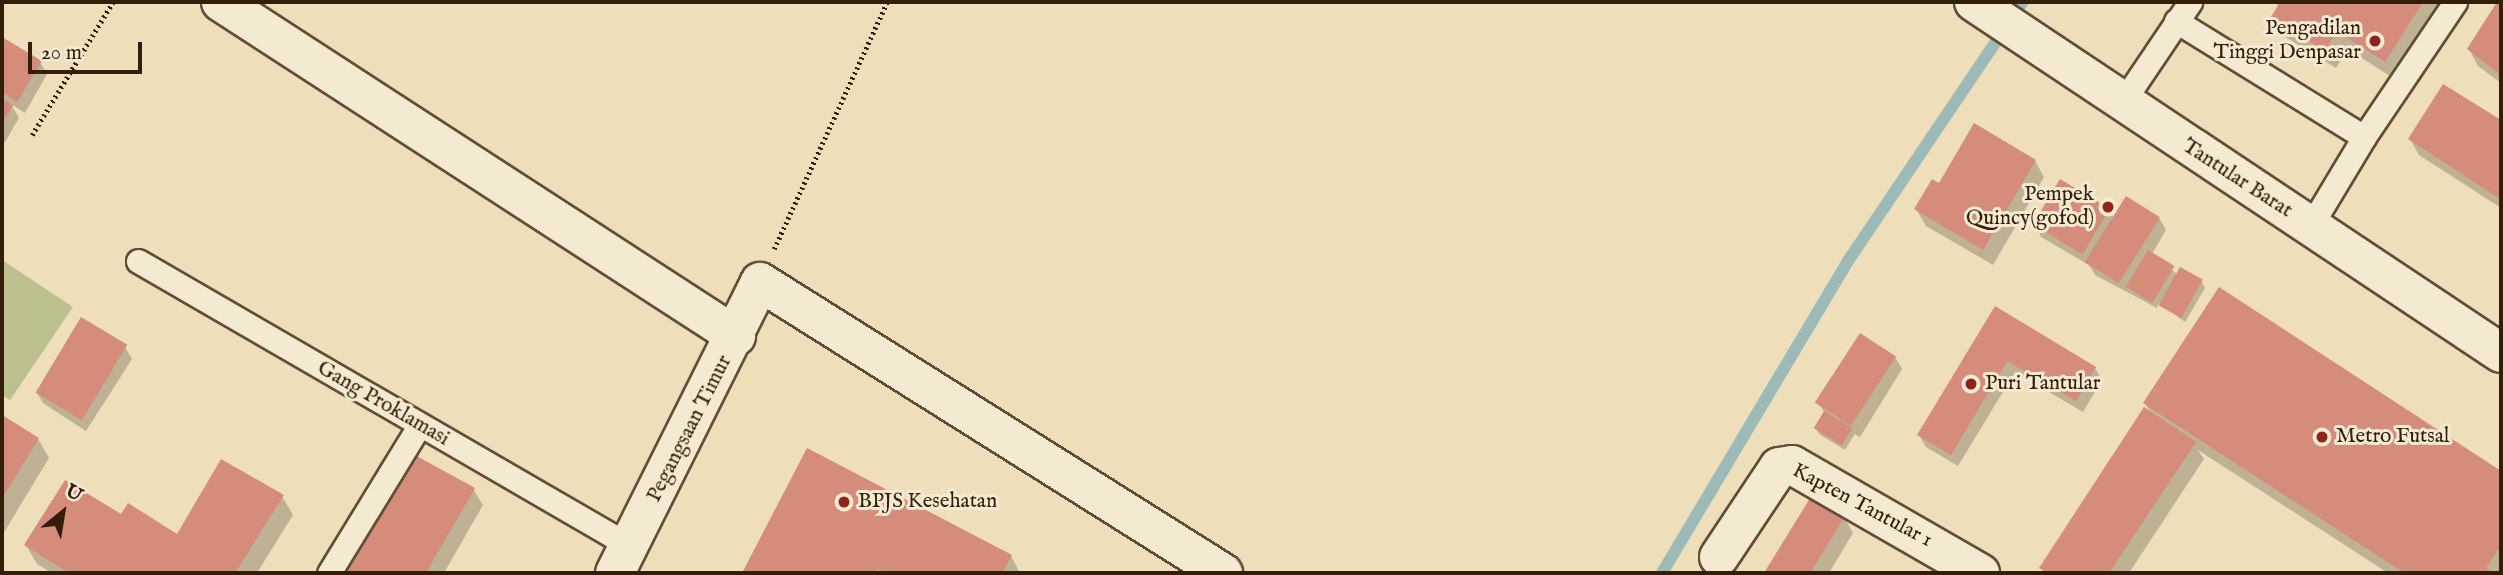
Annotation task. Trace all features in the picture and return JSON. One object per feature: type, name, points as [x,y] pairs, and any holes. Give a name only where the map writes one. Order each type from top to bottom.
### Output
[{"type":"street","points":[[221,2],[736,336]]},
{"type":"street","name":"Tantular Barat","points":[[1985,9],[2122,103],[2501,353]]},
{"type":"street","points":[[760,282],[1223,573]]},
{"type":"street","name":"Pegangsaan Timur","points":[[622,560],[736,336],[760,282]]},
{"type":"street","name":"Kapten Tantular 1","points":[[1719,557],[1779,467],[1792,465],[1980,573]]},
{"type":"lane","points":[[2122,103],[2190,2]]},
{"type":"lane","points":[[2310,227],[2364,137],[2455,2]]},
{"type":"lane","points":[[2176,21],[2364,137]]},
{"type":"lane","name":"Gang Proklamasi","points":[[138,261],[419,426],[622,560]]},
{"type":"lane","points":[[329,573],[419,426]]},
{"type":"path","points":[[32,135],[113,2]]},
{"type":"path","points":[[760,282],[887,2]]},
{"type":"green space","points":[[2,260],[73,307],[10,400],[2,395]]},
{"type":"building","name":"Pengadilan Tinggi Denpasar","points":[[2280,2],[2423,2],[2385,62],[2337,31],[2325,51],[2271,17]]},
{"type":"building","points":[[2497,2],[2501,2],[2501,75],[2467,49]]},
{"type":"building","points":[[2,37],[42,61],[17,102],[2,92]]},
{"type":"building","points":[[2443,84],[2501,120],[2500,199],[2408,139]]},
{"type":"building","points":[[2,98],[13,105],[2,124]]},
{"type":"building","points":[[1974,123],[2036,160],[1983,250],[1914,209],[1932,179],[1939,183]]},
{"type":"building","points":[[2060,179],[2110,209],[2082,254],[2033,224]]},
{"type":"building","points":[[2126,196],[2160,217],[2119,283],[2085,262]]},
{"type":"building","points":[[2148,250],[2175,266],[2152,303],[2126,287]]},
{"type":"building","points":[[2180,267],[2203,280],[2181,318],[2159,305]]},
{"type":"building","name":"Metro Futsal","points":[[2219,287],[2501,471],[2501,545],[2486,568],[2495,573],[2404,573],[2143,403]]},
{"type":"building","name":"Puri Tantular","points":[[1995,306],[2096,367],[2076,401],[2007,361],[1951,455],[1917,435]]},
{"type":"building","points":[[81,317],[127,345],[82,420],[36,392]]},
{"type":"building","points":[[1860,333],[1896,356],[1851,426],[1815,403]]},
{"type":"building","points":[[2144,407],[2196,442],[2109,573],[2048,573],[2039,568]]},
{"type":"building","points":[[1824,411],[1852,428],[1842,445],[1814,428]]},
{"type":"building","points":[[2,415],[39,438],[2,499]]},
{"type":"building","name":"BPJS Kesehatan","points":[[807,448],[1012,555],[1002,573],[886,573],[877,569],[875,573],[742,573]]},
{"type":"building","points":[[413,454],[475,488],[426,573],[346,573]]},
{"type":"building","points":[[221,459],[284,495],[235,573],[69,573],[24,545],[65,480],[121,514],[128,503],[177,534]]},
{"type":"building","points":[[1812,495],[1845,516],[1810,573],[1764,573]]},
{"type":"waterway","points":[[1662,573],[1848,261],[2023,2]]},
{"type":"place","name":"Pengadilan Tinggi Denpasar","points":[[2375,41]]},
{"type":"place","name":"Pempek Quincy(gofod)","points":[[2108,207]]},
{"type":"place","name":"Puri Tantular","points":[[1971,384]]},
{"type":"place","name":"Metro Futsal","points":[[2322,437]]},
{"type":"place","name":"BPJS Kesehatan","points":[[844,502]]}]
